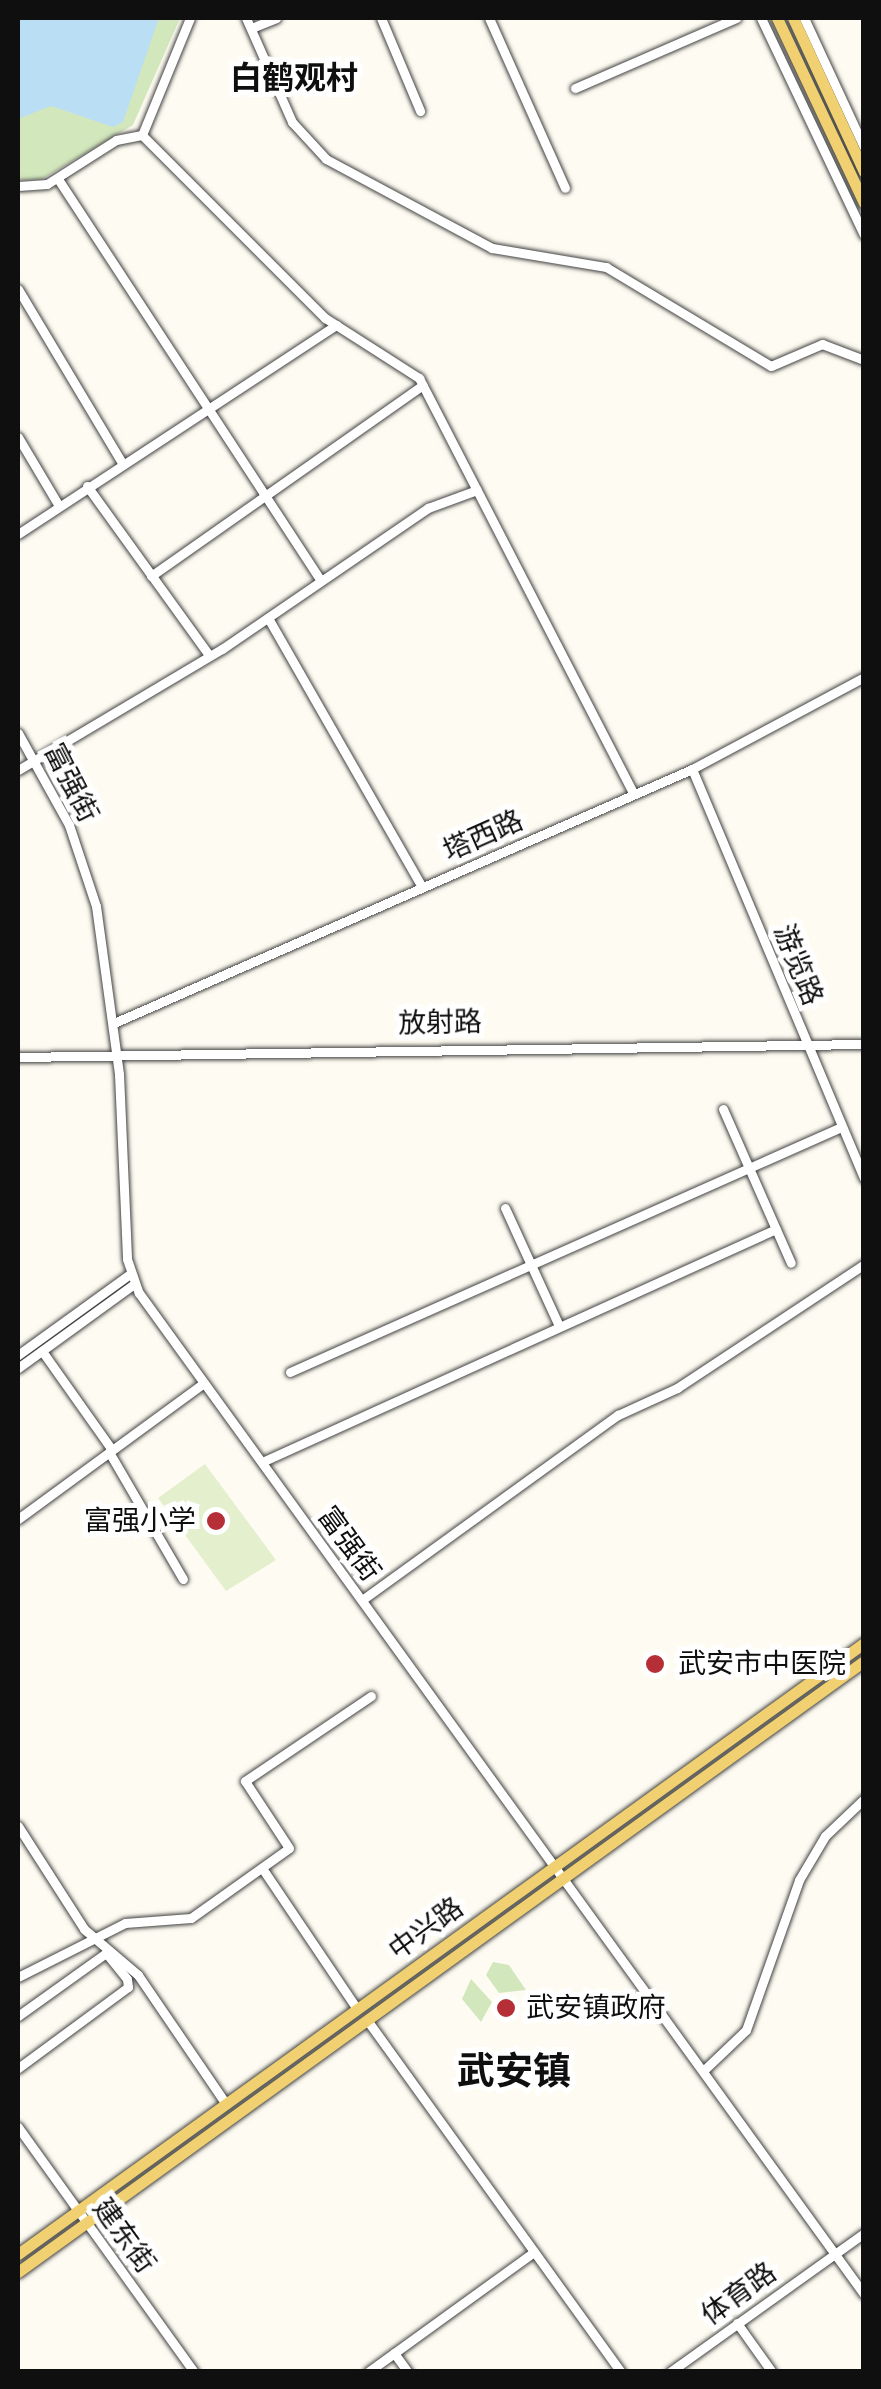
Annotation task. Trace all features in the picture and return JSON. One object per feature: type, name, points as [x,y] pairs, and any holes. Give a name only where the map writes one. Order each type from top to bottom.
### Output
[{"type":"main road","points":[[778,18],[864,203]]},
{"type":"main road","points":[[793,18],[864,172]]},
{"type":"main road","name":"中兴路","points":[[18,2254],[864,1643]]},
{"type":"main road","name":"中兴路","points":[[18,2272],[864,1661]]},
{"type":"street","points":[[142,135],[190,18]]},
{"type":"street","points":[[246,18],[254,28],[292,122],[326,159],[492,248],[606,267],[772,366],[822,344],[864,360]]},
{"type":"street","points":[[254,28],[276,18]]},
{"type":"street","points":[[381,18],[420,111]]},
{"type":"street","points":[[488,18],[564,188]]},
{"type":"street","points":[[575,88],[736,18]]},
{"type":"street","points":[[761,18],[864,235]]},
{"type":"street","points":[[804,18],[864,147]]},
{"type":"street","points":[[18,186],[58,179],[116,140],[142,135]]},
{"type":"street","points":[[142,135],[336,325],[423,385],[634,794]]},
{"type":"street","points":[[58,179],[202,413],[320,581]]},
{"type":"street","points":[[18,288],[122,463]]},
{"type":"street","points":[[18,534],[336,325]]},
{"type":"street","points":[[151,576],[423,385]]},
{"type":"street","points":[[18,437],[59,506]]},
{"type":"street","points":[[87,486],[210,655]]},
{"type":"street","points":[[18,770],[268,618],[428,508],[478,490]]},
{"type":"street","points":[[268,618],[422,887]]},
{"type":"street","name":"塔西路","points":[[114,1024],[692,769],[864,677]]},
{"type":"street","name":"富强街","points":[[18,733],[34,758],[90,883],[117,1052],[132,1279],[864,2294]]},
{"type":"street","name":"游览路","points":[[692,769],[864,1178]]},
{"type":"street","name":"放射路","points":[[18,1057],[117,1052],[864,1044]]},
{"type":"street","points":[[723,1109],[792,1263]]},
{"type":"street","points":[[290,1372],[842,1127]]},
{"type":"street","points":[[506,1208],[559,1326]]},
{"type":"street","points":[[262,1462],[776,1229]]},
{"type":"street","points":[[362,1600],[618,1415],[677,1388],[864,1264]]},
{"type":"street","points":[[18,1368],[132,1279]]},
{"type":"street","points":[[18,1356],[132,1279]]},
{"type":"street","points":[[42,1350],[111,1451],[183,1579]]},
{"type":"street","points":[[18,1518],[204,1383]]},
{"type":"street","points":[[18,1977],[134,1920],[191,1918],[289,1848],[244,1780],[370,1696]]},
{"type":"street","points":[[703,2071],[746,2030],[799,1880],[825,1836],[864,1798]]},
{"type":"street","points":[[18,1826],[95,1938],[138,1975],[226,2104]]},
{"type":"street","points":[[262,1868],[357,2009]]},
{"type":"street","points":[[18,2016],[106,1953],[127,1979],[128,1987],[18,2068]]},
{"type":"street","points":[[367,2020],[621,2372]]},
{"type":"street","name":"建东街","points":[[18,2127],[194,2372]]},
{"type":"street","name":"体育路","points":[[670,2372],[864,2233]]},
{"type":"street","points":[[368,2372],[534,2252]]},
{"type":"street","points":[[737,2323],[772,2372]]},
{"type":"street","points":[[394,2353],[408,2372]]},
{"type":"green space","points":[[18,18],[180,18],[133,125],[42,179],[18,180]]},
{"type":"green space","points":[[205,1464],[276,1560],[226,1591],[158,1498]]},
{"type":"green space","points":[[493,1962],[509,1965],[526,1990],[499,1993],[486,1975]]},
{"type":"green space","points":[[471,1979],[492,2002],[481,2022],[462,1999]]},
{"type":"water","points":[[18,18],[159,18],[123,122],[113,127],[51,106],[18,119]]},
{"type":"place","name":"富强小学","points":[[216,1521]]},
{"type":"place","name":"武安市中医院","points":[[655,1664]]},
{"type":"place","name":"武安镇政府","points":[[506,2008]]},
{"type":"district","name":"白鹤观村","points":[[294,78]]},
{"type":"district","name":"武安镇","points":[[514,2072]]}]
